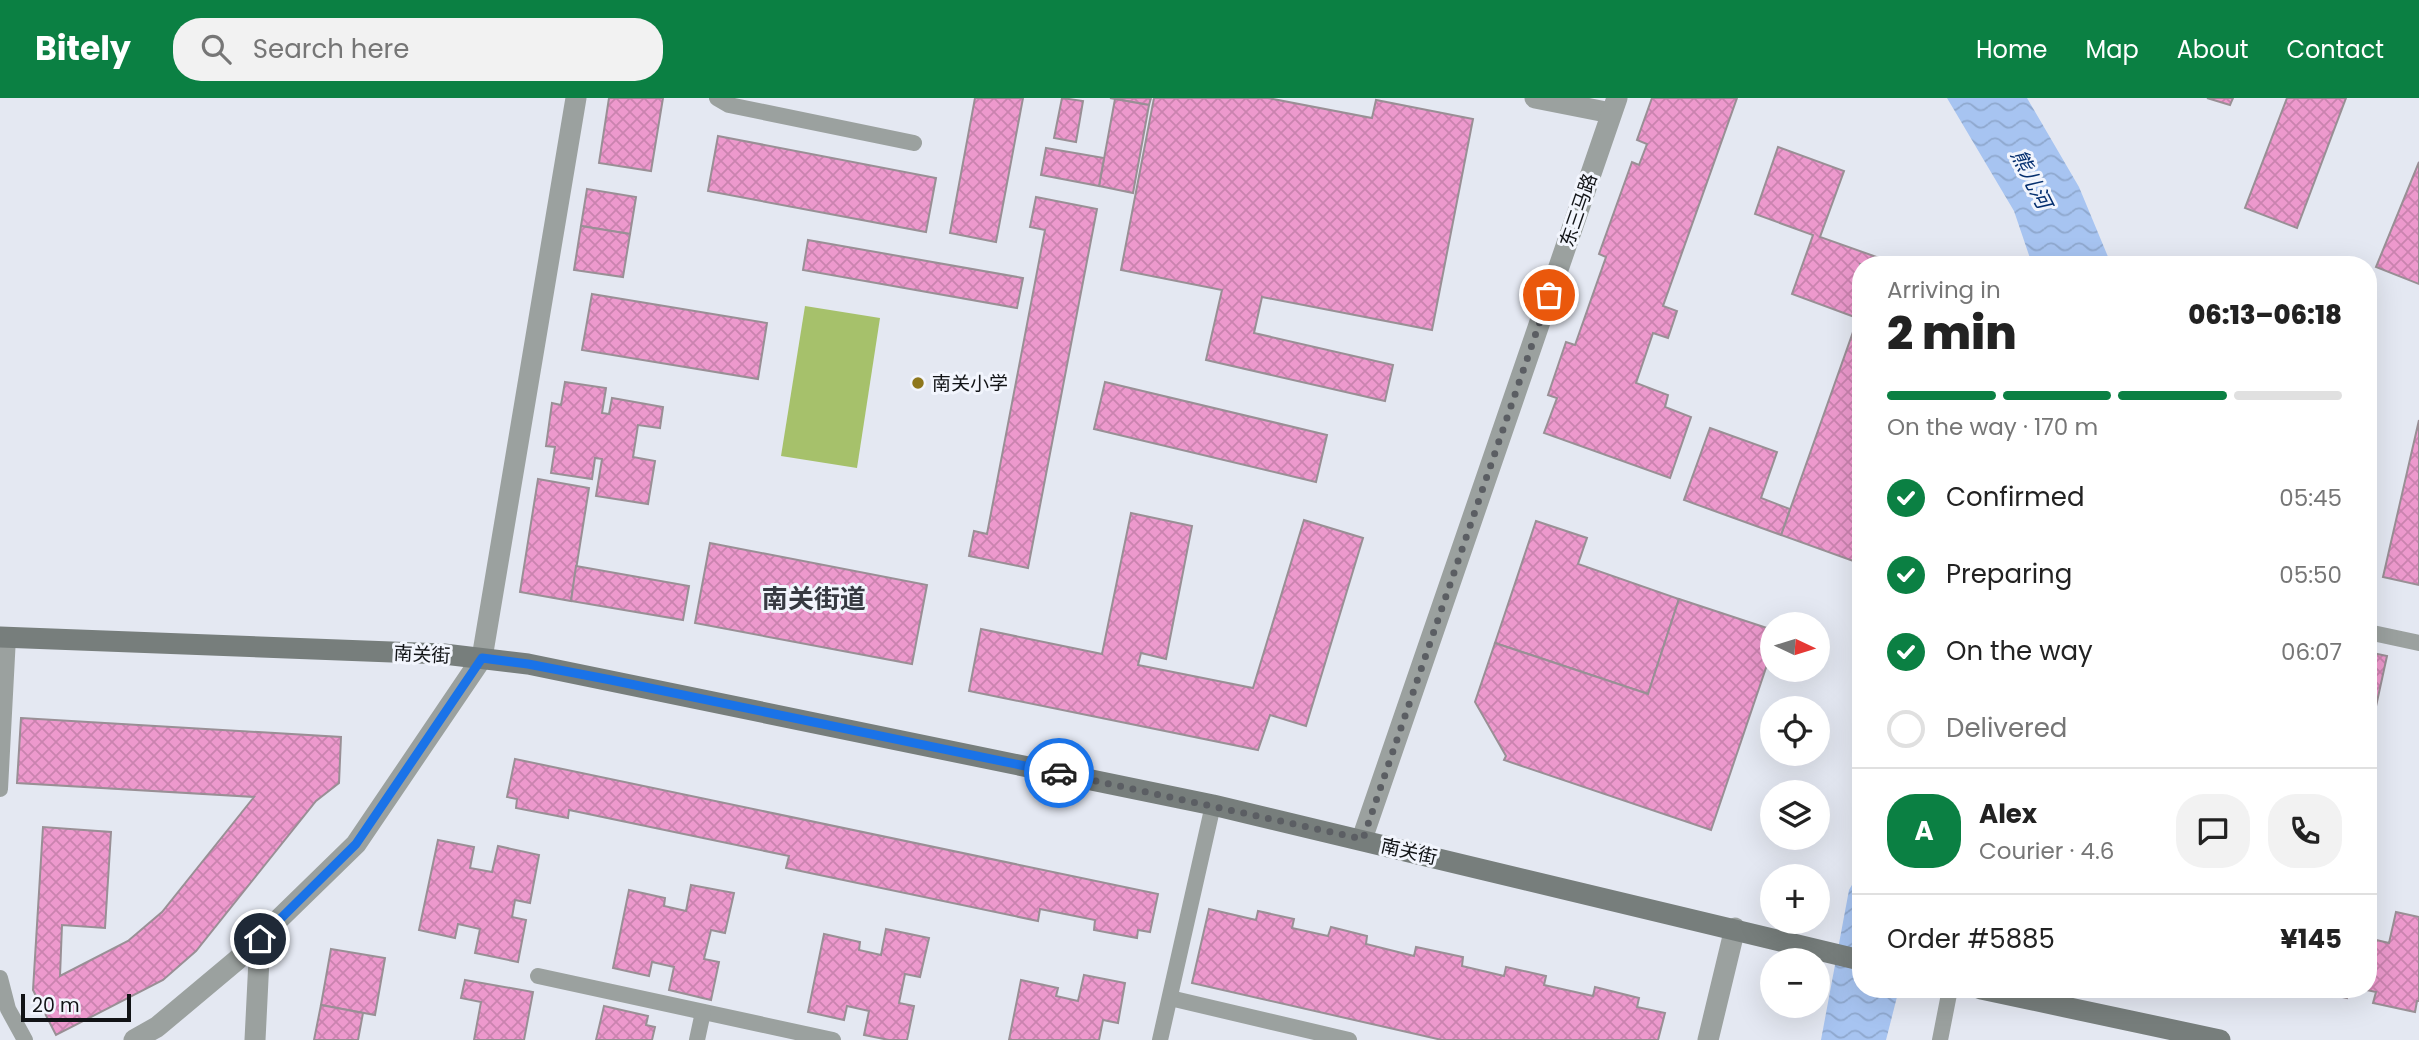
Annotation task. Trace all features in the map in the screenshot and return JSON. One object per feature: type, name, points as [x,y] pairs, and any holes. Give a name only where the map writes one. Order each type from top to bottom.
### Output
[{"type":"street","points":[[134,1040],[157,1027],[237,960],[356,844],[482,658],[576,98]]},
{"type":"street","points":[[1535,98],[1614,106]]},
{"type":"street","name":"东三马路","points":[[1363,839],[1614,106]]},
{"type":"street","name":"南关街","points":[[4,637],[444,654],[528,664],[1213,805],[1852,958]]},
{"type":"street","points":[[1708,1040],[1735,928]]},
{"type":"street","points":[[255,1040],[260,939]]},
{"type":"street","points":[[2022,998],[2220,1040]]},
{"type":"lane","points":[[717,98],[729,105],[914,143]]},
{"type":"lane","points":[[2377,634],[2419,643]]},
{"type":"lane","points":[[0,789],[4,637]]},
{"type":"lane","points":[[1160,1040],[1213,805]]},
{"type":"lane","points":[[538,976],[833,1040]]},
{"type":"lane","points":[[0,978],[8,1009],[25,1040]]},
{"type":"lane","points":[[1170,998],[1349,1040]]},
{"type":"lane","points":[[1940,1040],[1948,998]]},
{"type":"lane","points":[[697,1040],[703,1012]]},
{"type":"green space","points":[[805,306],[880,318],[857,468],[781,456]]},
{"type":"water","name":"熊儿河","points":[[1947,98],[2027,98],[2079,187],[2108,256],[2029,256],[2014,211]]},
{"type":"water","points":[[1852,885],[1852,998],[1897,998],[1886,1040],[1821,1040],[1825,1018],[1830,1018],[1830,992]]},
{"type":"building","points":[[609,98],[663,98],[651,171],[599,163]]},
{"type":"building","points":[[975,98],[1023,98],[996,242],[950,233]]},
{"type":"building","points":[[1062,98],[1083,101],[1076,142],[1054,138]]},
{"type":"building","points":[[1110,98],[1151,98],[1149,105]]},
{"type":"building","points":[[1154,98],[1268,98],[1372,118],[1376,100],[1473,119],[1432,330],[1262,297],[1254,333],[1393,365],[1385,401],[1206,360],[1222,290],[1121,270]]},
{"type":"building","points":[[1652,98],[1737,98],[1663,306],[1677,311],[1668,338],[1653,333],[1636,383],[1668,395],[1665,407],[1691,417],[1670,478],[1544,433],[1557,398],[1548,395],[1566,342],[1575,345],[1606,257],[1599,254],[1632,162],[1639,165],[1647,144],[1637,140]]},
{"type":"building","points":[[2207,98],[2233,98],[2230,105]]},
{"type":"building","points":[[2287,98],[2346,98],[2297,228],[2245,208]]},
{"type":"building","points":[[1115,99],[1149,105],[1133,193],[1099,186]]},
{"type":"building","points":[[718,136],[936,178],[926,232],[708,191]]},
{"type":"building","points":[[1778,147],[1844,171],[1820,237],[1874,256],[1852,256],[1852,316],[1792,294],[1813,235],[1755,214]]},
{"type":"building","points":[[1046,148],[1104,158],[1099,186],[1041,175]]},
{"type":"building","points":[[2419,162],[2419,284],[2377,267]]},
{"type":"building","points":[[587,189],[636,197],[630,234],[581,226]]},
{"type":"building","points":[[1036,197],[1097,209],[1028,568],[969,556],[974,531],[987,534],[1045,230],[1030,227]]},
{"type":"building","points":[[581,226],[630,234],[623,277],[574,270]]},
{"type":"building","points":[[808,240],[1023,278],[1017,308],[803,270]]},
{"type":"building","points":[[592,294],[767,323],[758,379],[582,350]]},
{"type":"building","points":[[1852,335],[1852,561],[1781,535]]},
{"type":"building","points":[[565,382],[606,388],[602,413],[609,414],[612,398],[663,407],[660,428],[638,425],[633,457],[655,461],[648,504],[596,496],[602,459],[595,458],[592,479],[551,473],[555,447],[546,446],[552,403],[561,405]]},
{"type":"building","points":[[1105,382],[1327,435],[1316,482],[1094,429]]},
{"type":"building","points":[[2419,420],[2419,585],[2383,577]]},
{"type":"building","points":[[1710,428],[1777,452],[1761,498],[1790,509],[1781,535],[1684,500]]},
{"type":"building","points":[[538,479],[589,488],[571,601],[520,592]]},
{"type":"building","points":[[1131,513],[1192,526],[1166,659],[1141,653],[1138,665],[1253,688],[1304,520],[1363,538],[1306,726],[1270,715],[1258,750],[969,691],[981,629],[1102,654]]},
{"type":"building","points":[[1536,521],[1587,538],[1578,564],[1679,599],[1648,694],[1495,643]]},
{"type":"building","points":[[710,543],[927,585],[912,664],[695,623]]},
{"type":"building","points":[[576,566],[689,586],[683,620],[571,601]]},
{"type":"building","points":[[1679,599],[1760,626],[1761,682],[1711,830],[1504,760],[1506,756],[1475,702],[1495,643],[1648,694]]},
{"type":"building","points":[[2377,654],[2387,656],[2377,702]]},
{"type":"building","points":[[21,718],[341,737],[339,783],[316,801],[196,951],[163,980],[56,1035],[33,990],[43,827],[111,832],[105,928],[62,925],[60,976],[128,941],[162,912],[254,797],[17,783]]},
{"type":"building","points":[[515,759],[1158,894],[1150,932],[1138,930],[1137,938],[1094,930],[1095,920],[1040,909],[1038,921],[786,868],[789,856],[569,810],[568,818],[516,808],[517,799],[507,797]]},
{"type":"building","points":[[438,840],[474,847],[470,868],[492,872],[498,846],[539,855],[530,903],[515,900],[512,917],[526,920],[518,962],[475,953],[480,929],[458,924],[455,938],[419,930]]},
{"type":"building","points":[[691,885],[734,893],[725,933],[711,930],[704,959],[719,962],[711,1000],[669,990],[674,967],[652,962],[649,976],[613,968],[629,890],[665,898],[664,906],[686,911]]},
{"type":"building","points":[[1209,909],[1256,920],[1258,911],[1294,919],[1292,928],[1328,936],[1331,927],[1367,936],[1366,944],[1414,956],[1416,947],[1463,957],[1462,966],[1504,976],[1506,967],[1546,976],[1544,985],[1593,996],[1595,987],[1639,998],[1637,1007],[1665,1013],[1658,1040],[1442,1040],[1192,983]]},
{"type":"building","points":[[2396,912],[2419,917],[2419,1001],[2415,1012],[2373,1003],[2377,998],[2377,940],[2389,943]]},
{"type":"building","points":[[886,929],[929,938],[920,977],[905,974],[899,1003],[914,1006],[907,1040],[864,1035],[869,1011],[847,1006],[844,1020],[808,1012],[824,934],[860,942],[859,950],[881,955]]},
{"type":"building","points":[[331,949],[385,958],[375,1015],[321,1005]]},
{"type":"building","points":[[1084,975],[1125,983],[1118,1023],[1103,1020],[1099,1040],[1009,1040],[1021,980],[1058,988],[1056,996],[1078,1001]]},
{"type":"building","points":[[465,980],[533,992],[524,1040],[474,1040],[481,1002],[461,998]]},
{"type":"building","points":[[321,1005],[363,1013],[358,1040],[314,1040]]},
{"type":"building","points":[[604,1006],[648,1016],[646,1025],[655,1027],[652,1040],[596,1040]]},
{"type":"way so far","points":[[1059,773],[1363,839],[1549,295]]},
{"type":"place","name":"南关小学","points":[[918,383]]},
{"type":"district","name":"南关街道","points":[[814,599]]},
{"type":"route","points":[[260,939],[356,844],[482,658],[611,680],[1059,773]]}]
